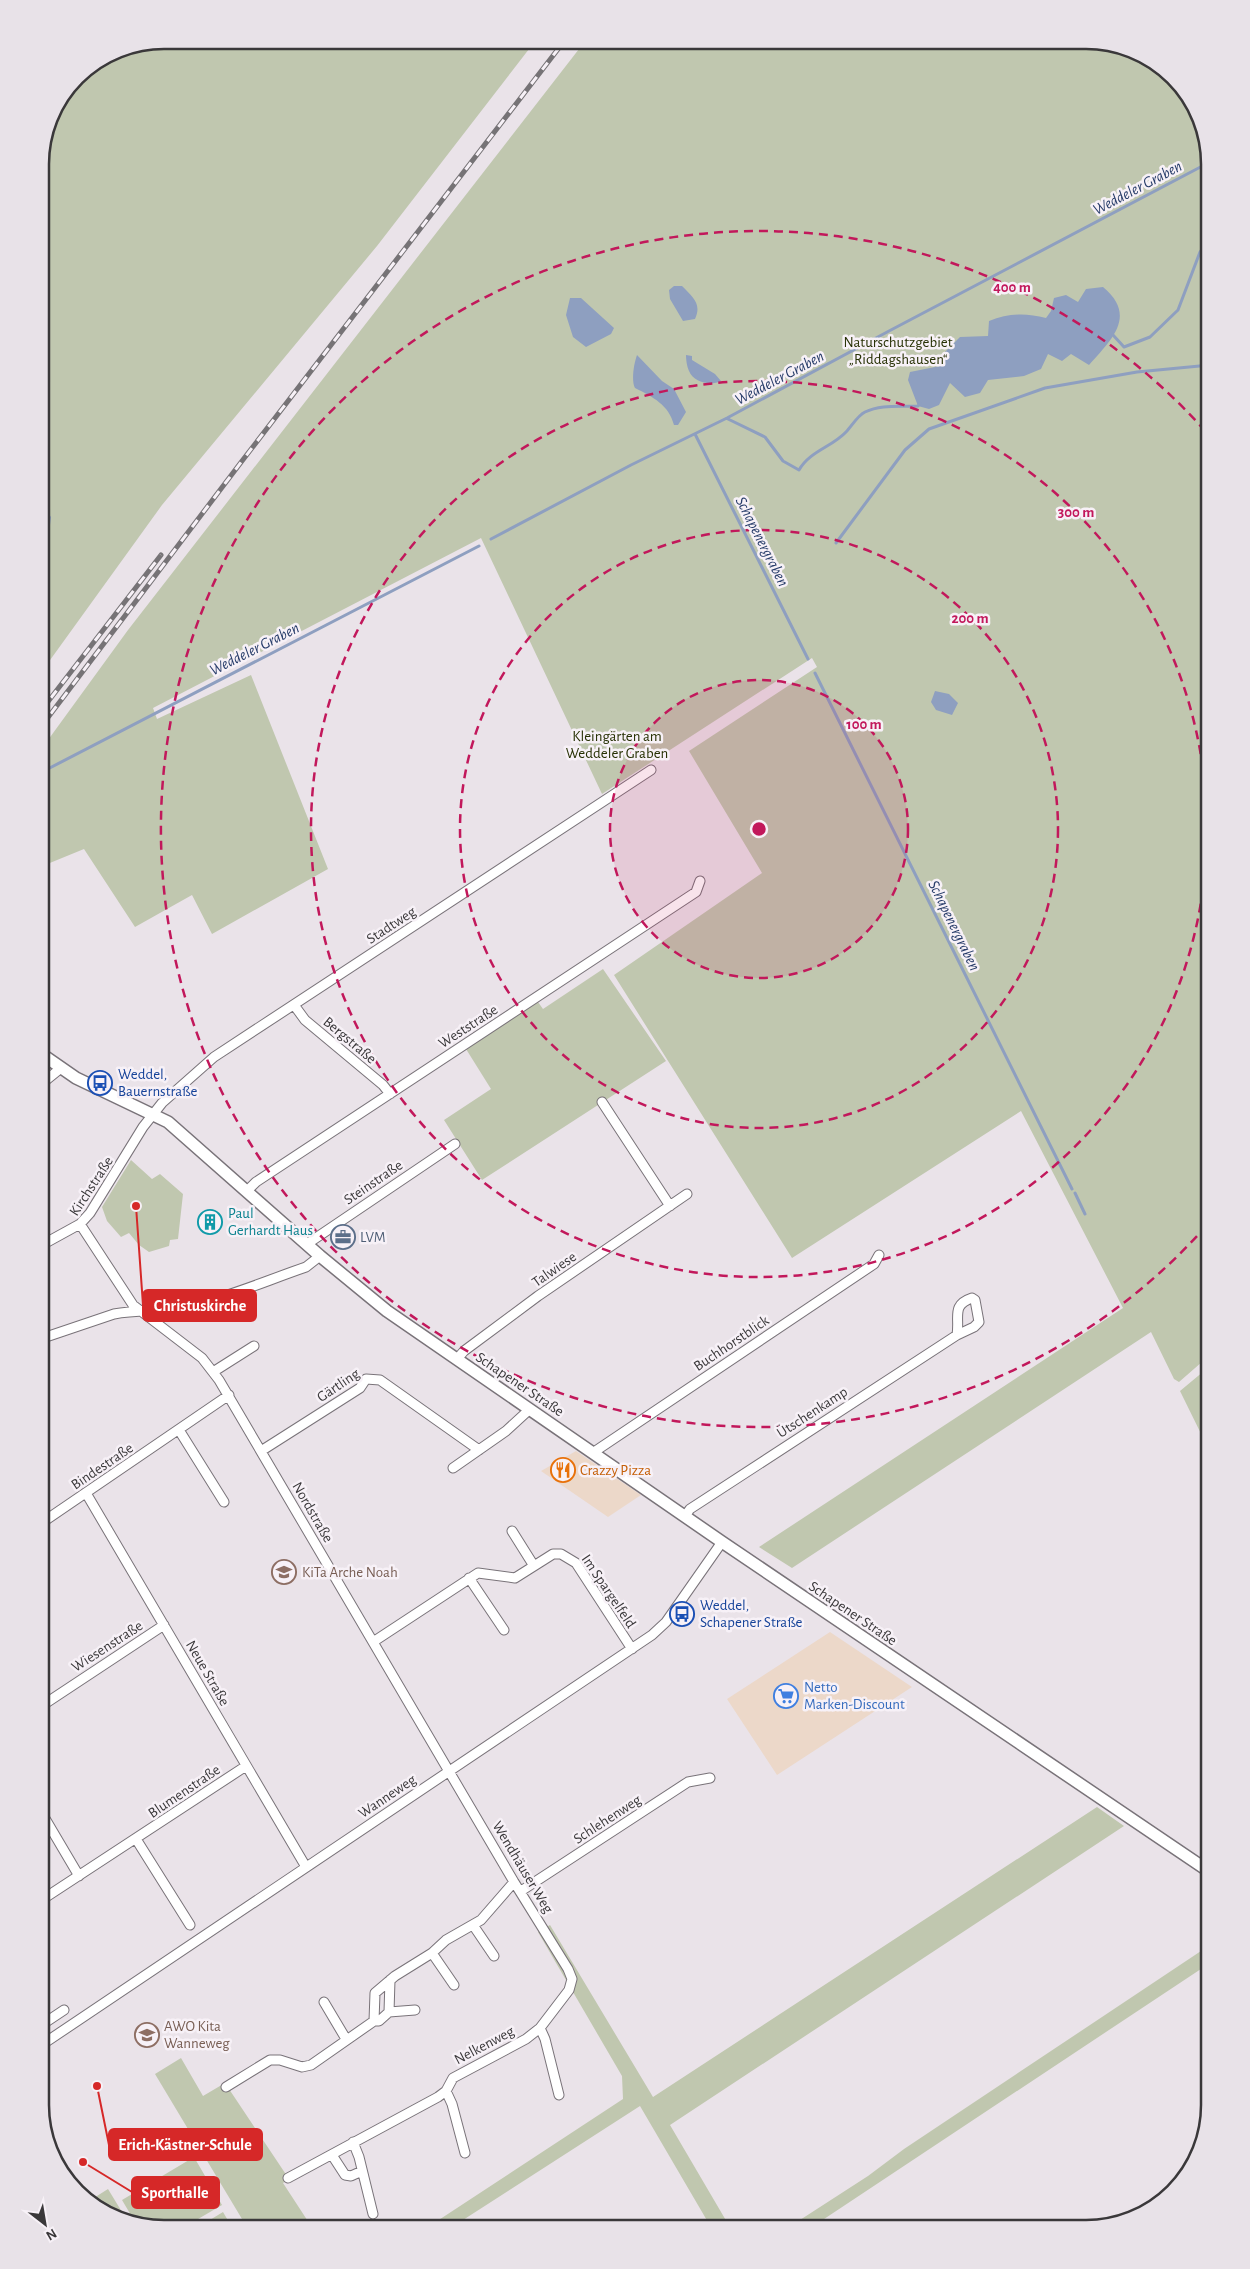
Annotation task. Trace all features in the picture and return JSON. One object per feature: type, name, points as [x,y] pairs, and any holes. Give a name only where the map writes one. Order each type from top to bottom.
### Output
[{"type":"street","name":"Stadtweg","points":[[154,1114],[171,1094],[214,1057],[651,770]]},
{"type":"street","name":"Weststraße","points":[[247,1191],[256,1182],[696,892],[700,881]]},
{"type":"street","name":"Bergstraße","points":[[294,1005],[305,1020],[383,1085],[390,1094]]},
{"type":"street","name":"Schapener Straße","points":[[49,1060],[76,1078],[154,1114],[182,1132],[320,1256],[387,1311],[722,1542],[1201,1866]]},
{"type":"street","points":[[49,1078],[61,1068]]},
{"type":"street","points":[[602,1102],[670,1206]]},
{"type":"street","name":"Kirchstraße","points":[[140,1312],[127,1298],[80,1224],[98,1203],[143,1127],[154,1114]]},
{"type":"street","name":"Steinstraße","points":[[307,1244],[455,1144]]},
{"type":"street","name":"Talwiese","points":[[457,1359],[464,1351],[538,1296],[686,1194]]},
{"type":"street","points":[[49,1241],[80,1224]]},
{"type":"street","name":"Buchhorstblick","points":[[594,1452],[874,1264],[879,1255]]},
{"type":"street","points":[[49,1336],[99,1318],[126,1312],[162,1312],[191,1306],[306,1266],[320,1256]]},
{"type":"street","name":"Nordstraße","points":[[140,1312],[202,1358],[229,1395],[450,1770]]},
{"type":"street","name":"Ütschenkamp","points":[[685,1516],[690,1509],[957,1335]]},
{"type":"street","points":[[213,1372],[254,1346]]},
{"type":"street","name":"Gärtling","points":[[261,1451],[360,1388],[366,1379],[380,1380],[479,1450]]},
{"type":"street","name":"Bindestraße","points":[[49,1518],[229,1395]]},
{"type":"street","points":[[453,1468],[506,1431],[530,1409]]},
{"type":"street","points":[[179,1430],[224,1502]]},
{"type":"street","name":"Neue Straße","points":[[86,1493],[306,1867]]},
{"type":"street","points":[[512,1531],[534,1566]]},
{"type":"street","name":"Wanneweg","points":[[49,2040],[632,1649],[666,1622],[722,1542]]},
{"type":"street","name":"Im Spargelfeld","points":[[374,1642],[469,1578],[478,1574],[515,1578],[553,1554],[561,1554],[576,1563],[632,1649]]},
{"type":"street","points":[[469,1578],[504,1630]]},
{"type":"street","name":"Wiesenstraße","points":[[49,1701],[164,1625]]},
{"type":"street","name":"Blumenstraße","points":[[49,1895],[246,1766]]},
{"type":"street","name":"Wendhäuser Weg","points":[[450,1770],[514,1882],[568,1969],[572,1979]]},
{"type":"street","name":"Schlehenweg","points":[[521,1892],[688,1782],[710,1778]]},
{"type":"street","points":[[49,1825],[79,1876]]},
{"type":"street","points":[[136,1839],[190,1925]]},
{"type":"street","points":[[374,2021],[375,1993],[390,1980],[432,1953],[446,1940],[474,1925],[487,1915],[514,1882]]},
{"type":"street","points":[[474,1925],[494,1956]]},
{"type":"street","points":[[432,1953],[454,1985]]},
{"type":"street","name":"Nelkenweg","points":[[288,2178],[438,2097],[446,2091],[453,2078],[526,2039],[540,2028],[562,2001],[569,1990],[572,1979]]},
{"type":"street","points":[[389,2012],[390,1980]]},
{"type":"street","points":[[324,2002],[346,2039]]},
{"type":"street","points":[[49,2020],[64,2010]]},
{"type":"street","points":[[226,2087],[270,2060],[280,2060],[302,2066],[311,2065],[346,2039],[374,2021],[379,2021],[389,2012],[415,2010]]},
{"type":"street","points":[[540,2028],[545,2039],[559,2095]]},
{"type":"street","points":[[446,2091],[452,2104],[465,2154]]},
{"type":"street","points":[[353,2142],[373,2214]]},
{"type":"street","points":[[332,2155],[345,2175],[351,2176],[362,2171]]},
{"type":"shaded area","points":[[576,1451],[641,1495],[608,1517],[541,1471]]},
{"type":"shaded area","points":[[830,1632],[912,1687],[777,1775],[727,1699]]},
{"type":"green space","points":[[156,49],[529,49],[377,246],[162,505],[49,662],[49,156],[58,120],[68,100],[77,88],[106,64],[127,55]]},
{"type":"green space","name":"Naturschutzgebiet „Riddagshausen“","points":[[579,49],[1094,49],[1123,55],[1144,64],[1167,83],[1186,106],[1197,134],[1201,156],[1201,1363],[1179,1382],[1174,1379],[1151,1332],[792,1568],[759,1547],[1123,1308],[1021,1111],[792,1258],[614,975],[762,873],[689,751],[817,667],[812,658],[602,794],[481,538],[153,708],[157,719],[251,675],[328,869],[212,934],[192,895],[135,927],[84,849],[49,863],[49,739],[128,630]]},
{"type":"green space","points":[[603,969],[666,1061],[482,1180],[444,1120],[491,1089],[466,1049],[538,1002],[543,1009]]},
{"type":"green space","points":[[131,1160],[152,1179],[160,1174],[183,1194],[178,1239],[170,1240],[169,1246],[149,1252],[139,1245],[129,1233],[121,1237],[107,1221],[102,1207]]},
{"type":"green space","points":[[1201,1374],[1201,1434],[1180,1391]]},
{"type":"green space","points":[[1097,1807],[1124,1826],[670,2125],[726,2220],[707,2220],[640,2106],[463,2220],[439,2220],[623,2099],[622,2076],[538,1932],[550,1925],[653,2097]]},
{"type":"green space","points":[[1201,1951],[1201,1969],[823,2220],[800,2220],[868,2176],[904,2149]]},
{"type":"green space","points":[[181,2058],[203,2096],[225,2083],[289,2179],[283,2183],[307,2220],[243,2220],[155,2074]]},
{"type":"green space","points":[[194,2157],[222,2205],[196,2220],[156,2220],[131,2215],[122,2200]]},
{"type":"green space","points":[[108,2189],[122,2212],[106,2205],[95,2197]]},
{"type":"green space","points":[[223,2212],[228,2220],[210,2220]]},
{"type":"water","points":[[674,286],[682,286],[695,301],[697,314],[695,319],[683,321],[670,299],[669,290]]},
{"type":"water","points":[[1103,287],[1119,308],[1120,318],[1112,337],[1089,365],[1071,354],[1062,361],[1048,354],[1041,369],[1024,376],[988,380],[980,393],[965,397],[950,383],[939,405],[929,409],[918,406],[908,380],[910,372],[940,366],[942,355],[960,337],[988,336],[989,321],[1004,316],[1031,315],[1046,318],[1051,311],[1054,298],[1066,295],[1078,302],[1086,289]]},
{"type":"water","points":[[570,298],[581,298],[614,328],[611,334],[586,347],[573,337],[566,315]]},
{"type":"water","points":[[637,355],[662,381],[674,389],[686,412],[678,425],[674,425],[672,418],[659,402],[635,388],[633,377]]},
{"type":"water","points":[[686,355],[692,356],[692,360],[715,374],[721,381],[708,383],[699,381],[691,375],[688,369]]},
{"type":"water","points":[[49,514],[51,517],[49,533]]},
{"type":"water","points":[[935,691],[949,694],[958,703],[952,715],[936,710],[931,702]]},
{"type":"waterway","name":"Weddeler Graben","points":[[491,539],[631,465],[727,418],[1201,167]]},
{"type":"waterway","points":[[1113,335],[1124,347],[1150,337],[1178,310],[1201,251]]},
{"type":"waterway","points":[[836,543],[905,450],[929,429],[1045,388],[1137,372],[1201,366]]},
{"type":"waterway","points":[[728,419],[765,437],[783,461],[799,470],[809,458],[834,442],[865,412],[884,407],[918,406],[920,403]]},
{"type":"waterway","name":"Schapenergraben","points":[[695,434],[808,659]]},
{"type":"waterway","name":"Weddeler Graben","points":[[49,768],[479,546]]},
{"type":"waterway","name":"Schapenergraben","points":[[815,673],[1072,1189]]},
{"type":"waterway","name":"Schapenergraben","points":[[1075,1193],[1085,1214]]},
{"type":"railway","points":[[49,716],[558,49]]},
{"type":"railway","points":[[49,700],[161,555]]},
{"type":"place","name":"Weddel, Bauernstraße","points":[[100,1083]]},
{"type":"place","name":"Christuskirche","points":[[136,1206]]},
{"type":"place","name":"Paul Gerhardt Haus","points":[[210,1222]]},
{"type":"place","name":"LVM","points":[[343,1237]]},
{"type":"place","name":"Crazzy Pizza","points":[[563,1470]]},
{"type":"place","name":"KiTa Arche Noah","points":[[284,1572]]},
{"type":"place","name":"Weddel, Schapener Straße","points":[[682,1614]]},
{"type":"place","name":"Netto Marken-Discount","points":[[786,1696]]},
{"type":"place","name":"AWO Kita Wanneweg","points":[[147,2035]]},
{"type":"place","name":"Erich-Kästner-Schule","points":[[97,2086]]},
{"type":"place","name":"Sporthalle","points":[[83,2162]]},
{"type":"park label","name":"Kleingärten am Weddeler Graben","points":[[617,744]]}]
